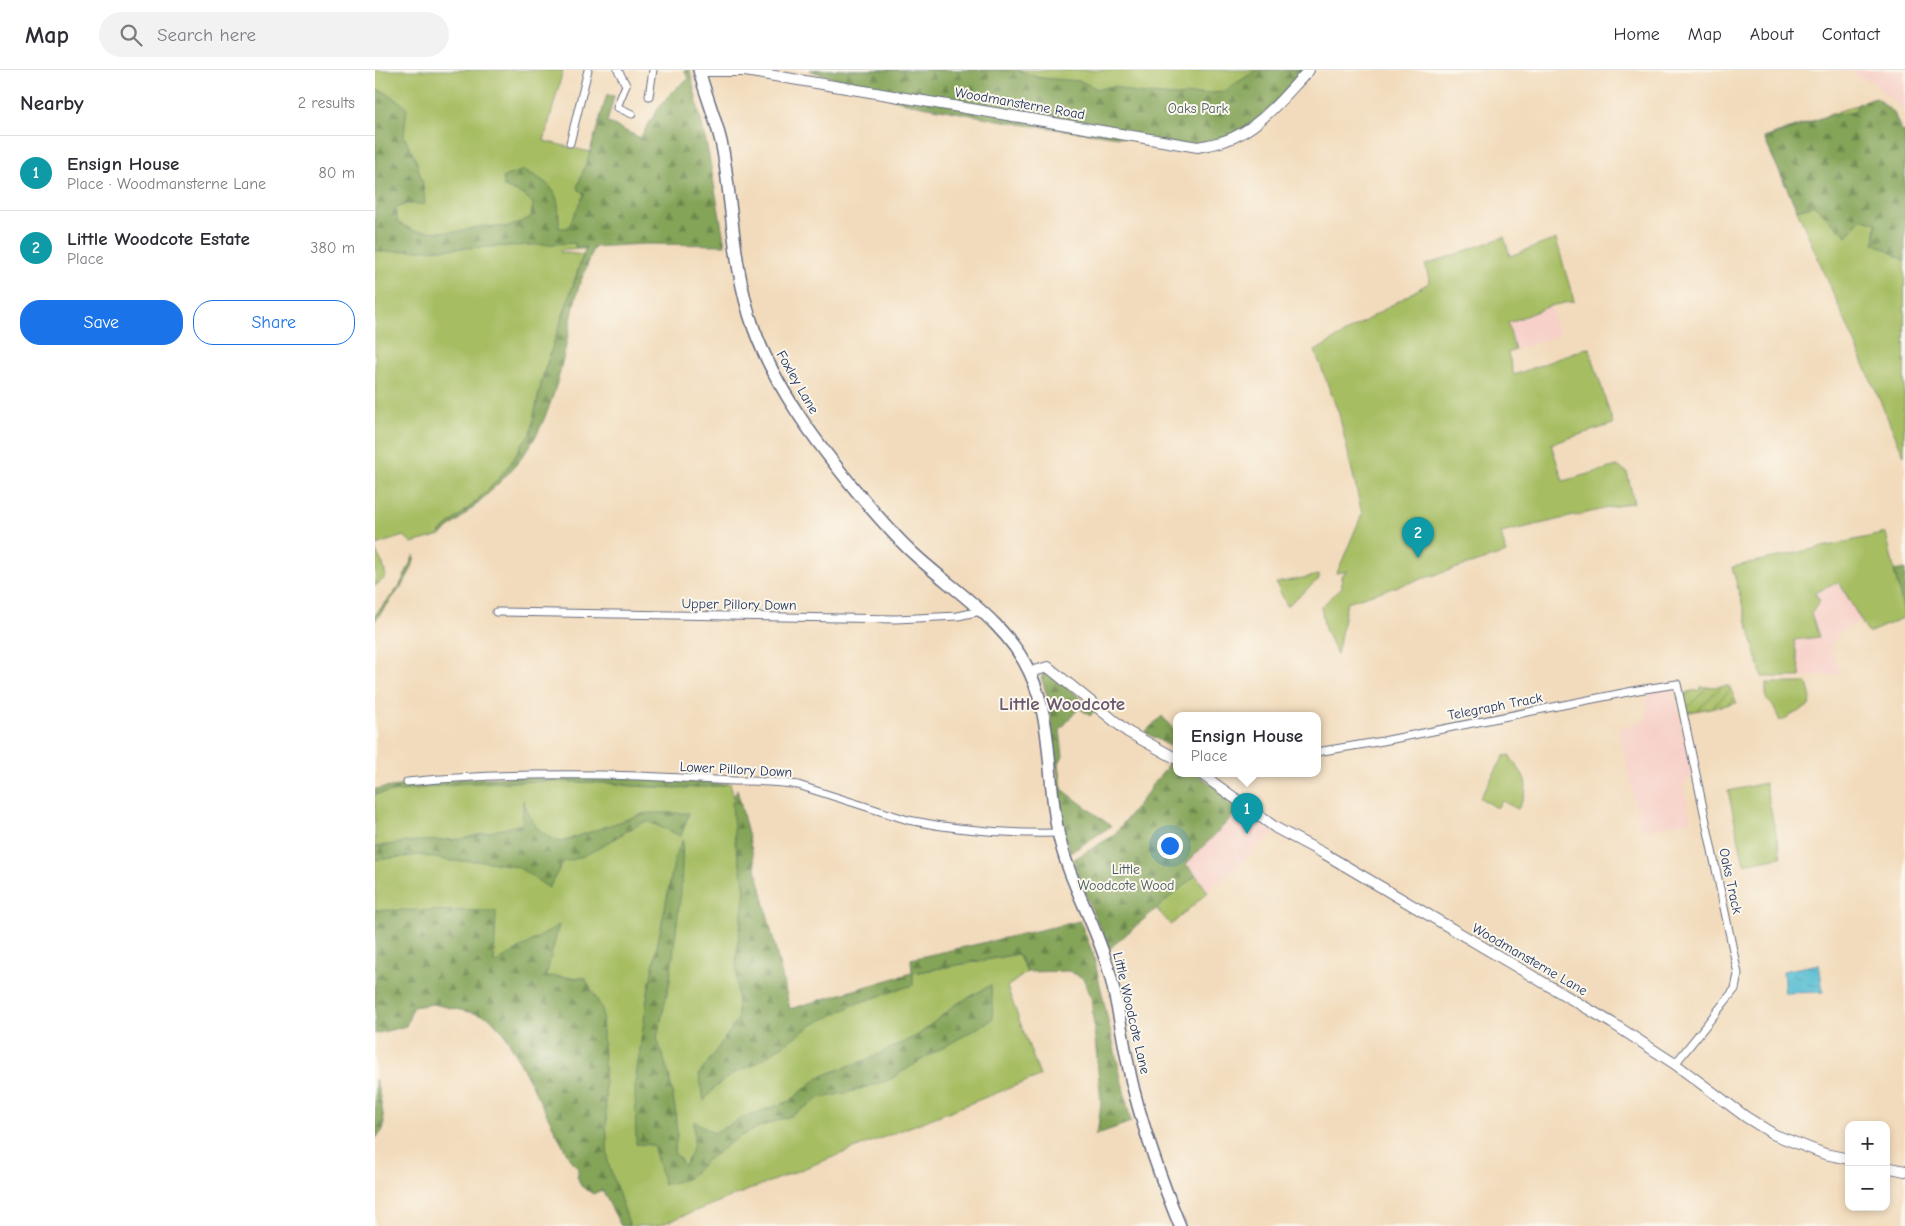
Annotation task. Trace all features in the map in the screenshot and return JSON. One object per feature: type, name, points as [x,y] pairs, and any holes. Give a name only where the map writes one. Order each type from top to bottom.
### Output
[{"type":"main road","name":"Foxley Lane","points":[[700,70],[722,146],[735,250],[745,301],[753,328],[782,389],[824,449],[893,533],[913,554],[981,611],[1007,636]]},
{"type":"main road","name":"Little Woodcote Lane","points":[[1007,636],[1030,672],[1041,704],[1058,833],[1070,873],[1095,930],[1109,971],[1134,1090],[1162,1183],[1180,1226]]},
{"type":"street","points":[[570,143],[588,70]]},
{"type":"street","points":[[618,70],[626,85],[617,107],[632,114]]},
{"type":"street","points":[[649,96],[653,70]]},
{"type":"street","name":"Woodmansterne Road","points":[[700,70],[745,71],[1198,147],[1225,141],[1245,131],[1269,112],[1309,70]]},
{"type":"street","name":"Upper Pillory Down","points":[[496,612],[896,619],[958,616],[981,611]]},
{"type":"street","points":[[1030,672],[1048,667],[1128,732],[1173,756]]},
{"type":"street","name":"Telegraph Track","points":[[1321,751],[1677,684]]},
{"type":"street","name":"Oaks Track","points":[[1675,1064],[1735,989],[1737,974],[1677,684]]},
{"type":"street","name":"Lower Pillory Down","points":[[407,782],[454,777],[529,774],[645,775],[742,782],[783,782],[923,823],[994,831],[1058,833]]},
{"type":"street","name":"Woodmansterne Lane","points":[[1206,777],[1276,828],[1325,854],[1613,1023],[1675,1064],[1746,1117],[1775,1135],[1825,1154],[1845,1158]]},
{"type":"street","points":[[1890,1168],[1905,1171]]},
{"type":"shaded area","points":[[1854,70],[1905,70],[1905,111],[1871,81],[1856,76]]},
{"type":"shaded area","points":[[1550,306],[1559,335],[1515,350],[1508,323]]},
{"type":"shaded area","points":[[1840,582],[1862,621],[1847,628],[1831,644],[1841,674],[1801,677],[1794,640],[1805,640],[1815,593]]},
{"type":"shaded area","points":[[1673,688],[1692,775],[1683,785],[1691,821],[1641,830],[1619,729],[1647,719],[1648,691]]},
{"type":"shaded area","points":[[1242,807],[1275,832],[1208,892],[1186,864]]},
{"type":"green space","points":[[375,70],[563,70],[544,141],[590,152],[607,95],[614,96],[607,122],[640,138],[594,249],[564,249],[560,252],[583,255],[543,375],[530,435],[522,443],[514,459],[499,478],[472,508],[441,535],[412,543],[404,536],[375,545]]},
{"type":"green space","points":[[684,70],[690,71],[709,156],[725,245],[644,244],[593,247],[577,293],[560,372],[540,428],[530,446],[511,470],[489,493],[441,535],[439,533],[472,505],[499,478],[514,459],[522,443],[530,435],[543,375],[586,247],[575,247],[575,243],[381,252],[375,250],[375,89],[387,93],[407,107],[404,136],[416,160],[423,185],[425,204],[406,204],[395,209],[398,223],[415,231],[457,232],[482,226],[509,227],[531,217],[533,203],[524,195],[504,187],[503,177],[524,170],[550,186],[557,198],[559,228],[568,228],[584,194],[577,188],[607,95],[614,96],[607,122],[640,138],[666,98],[689,79]]},
{"type":"green space","name":"Oaks Park","points":[[809,70],[1016,70],[1041,78],[1080,81],[1098,89],[1114,86],[1135,93],[1176,96],[1222,92],[1257,70],[1309,70],[1245,131],[1198,147],[1026,125],[906,103]]},
{"type":"green space","points":[[815,70],[1309,70],[1269,112]]},
{"type":"green space","points":[[1876,98],[1894,113],[1901,131],[1905,132],[1904,456],[1764,138]]},
{"type":"green space","points":[[1876,98],[1894,113],[1901,131],[1905,132],[1905,261],[1874,243],[1876,223],[1861,218],[1847,236],[1814,205],[1797,210],[1764,138],[1820,119],[1854,112],[1858,104]]},
{"type":"green space","points":[[1504,237],[1510,256],[1556,239],[1574,301],[1550,306],[1508,323],[1515,350],[1508,353],[1514,375],[1589,347],[1613,424],[1551,444],[1563,481],[1617,466],[1627,472],[1634,502],[1501,533],[1506,553],[1347,602],[1337,655],[1325,629],[1321,607],[1342,587],[1341,576],[1348,571],[1337,573],[1362,514],[1339,414],[1315,351],[1430,282],[1425,265]]},
{"type":"green space","points":[[1886,533],[1905,617],[1868,633],[1839,582],[1815,593],[1820,601],[1811,614],[1819,637],[1794,640],[1801,677],[1762,677],[1732,567]]},
{"type":"green space","points":[[375,550],[383,564],[386,577],[375,586]]},
{"type":"green space","points":[[414,555],[414,562],[406,579],[375,621],[375,615],[399,587]]},
{"type":"green space","points":[[1905,569],[1905,614],[1894,571]]},
{"type":"green space","points":[[1319,575],[1319,579],[1287,606],[1276,583]]},
{"type":"green space","points":[[1045,673],[1050,674],[1095,710],[1090,716],[1079,708],[1060,730],[1063,756],[1059,763],[1062,789],[1111,826],[1070,853],[1064,831],[1049,702],[1041,677]]},
{"type":"green space","points":[[1766,683],[1807,683],[1811,698],[1809,706],[1780,721],[1773,706],[1766,699]]},
{"type":"green space","points":[[1729,686],[1737,703],[1685,713],[1682,698],[1686,693],[1700,690],[1700,687]]},
{"type":"green space","points":[[1162,716],[1173,729],[1173,748],[1145,732]]},
{"type":"green space","points":[[1509,755],[1523,775],[1526,786],[1523,800],[1518,809],[1502,801],[1497,808],[1480,798],[1504,756]]},
{"type":"green space","name":"Little Woodcote Wood","points":[[1170,760],[1173,761],[1173,777],[1201,777],[1242,807],[1186,864],[1196,875],[1109,949],[1083,889],[1073,860],[1114,835],[1165,770]]},
{"type":"green space","points":[[645,777],[726,784],[682,788],[548,781],[463,783],[375,794],[375,789],[454,779]]},
{"type":"green space","points":[[548,781],[682,788],[730,783],[790,1009],[913,973],[1018,954],[1027,972],[1007,987],[1040,1076],[657,1226],[628,1226],[509,997],[378,910],[375,910],[375,794],[463,783]]},
{"type":"green space","points":[[1765,783],[1781,857],[1744,864],[1728,791]]},
{"type":"green space","points":[[737,789],[790,1009],[912,973],[911,959],[1080,921],[1093,954],[1131,1122],[1095,1135],[1098,1128],[1101,1102],[1091,997],[1083,978],[1069,971],[1027,972],[1018,954],[913,973],[913,985],[858,1003],[812,1025],[754,1065],[732,1074],[714,1088],[704,1101],[699,1075],[738,1019],[736,960],[745,889],[735,843],[732,803]]},
{"type":"green space","points":[[523,800],[536,827],[546,835],[561,842],[645,813],[689,813],[681,836],[647,821],[585,855],[563,862],[549,888],[518,867],[484,861],[450,861],[420,855],[375,860],[375,847],[405,842],[462,839],[522,824]]},
{"type":"green space","points":[[683,839],[681,890],[670,980],[657,1038],[669,1075],[675,1109],[677,1135],[674,1152],[685,1166],[694,1144],[694,1121],[714,1133],[747,1116],[790,1101],[819,1077],[873,1057],[918,1035],[955,1005],[991,985],[993,1019],[889,1080],[846,1093],[820,1098],[791,1116],[759,1127],[737,1138],[707,1160],[689,1178],[664,1185],[653,1145],[636,1144],[635,1084],[648,992],[675,857]]},
{"type":"green space","points":[[1196,875],[1208,892],[1171,925],[1156,908]]},
{"type":"green space","points":[[375,910],[496,911],[494,964],[559,925],[546,976],[585,978],[602,1009],[608,1163],[630,1226],[621,1226],[602,1190],[593,1194],[581,1186],[575,1164],[571,1161],[505,1034],[489,1017],[433,1004],[413,1007],[406,1026],[375,1034]]},
{"type":"green space","points":[[375,1079],[384,1126],[381,1133],[375,1139]]},
{"type":"water","points":[[1819,964],[1823,992],[1785,993],[1783,971]]},
{"type":"place","name":"Little Woodcote Estate","points":[[1418,558]]},
{"type":"place","name":"Ensign House","points":[[1247,834]]},
{"type":"district","name":"Little Woodcote","points":[[1062,703]]}]
